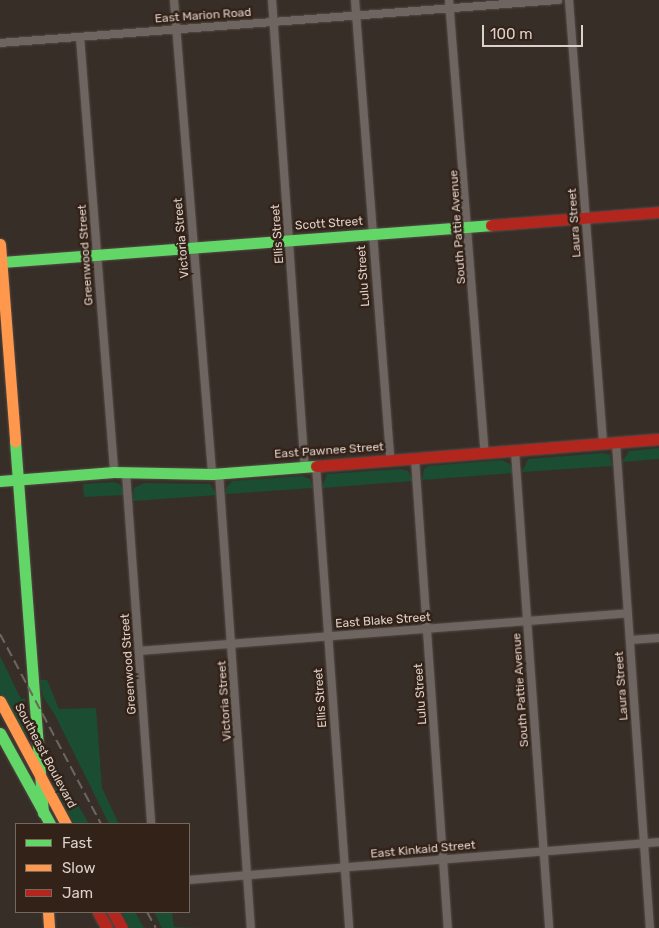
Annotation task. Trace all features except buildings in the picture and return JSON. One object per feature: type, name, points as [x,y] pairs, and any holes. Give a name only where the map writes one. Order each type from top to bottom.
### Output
[{"type":"street","name":"Victoria Street","points":[[174,0],[194,248],[232,644],[251,928]]},
{"type":"street","name":"Ellis Street","points":[[272,0],[290,241],[328,636],[349,928]]},
{"type":"street","name":"Lulu Street","points":[[355,0],[390,460]]},
{"type":"street","name":"East Marion Road","points":[[0,43],[356,16],[450,4],[558,0]]},
{"type":"street","name":"Laura Street","points":[[569,0],[603,444]]},
{"type":"street","name":"South Pattie Avenue","points":[[450,4],[469,227],[485,453]]},
{"type":"street","name":"Greenwood Street","points":[[80,37],[114,472]]},
{"type":"street","name":"Scott Street","points":[[1,262],[659,212]]},
{"type":"street","points":[[0,244],[2,315],[44,818]]},
{"type":"street","name":"East Pawnee Street","points":[[0,481],[114,472],[215,474],[659,439]]},
{"type":"street","name":"Laura Street","points":[[616,443],[650,928]]},
{"type":"street","name":"South Pattie Avenue","points":[[515,451],[549,928]]},
{"type":"street","name":"Lulu Street","points":[[415,459],[448,928]]},
{"type":"street","name":"Greenwood Street","points":[[126,473],[151,823]]},
{"type":"street","name":"East Blake Street","points":[[139,651],[628,613]]},
{"type":"street","points":[[630,640],[659,638]]},
{"type":"street","name":"Southeast Boulevard","points":[[0,701],[65,823]]},
{"type":"street","points":[[1,737],[44,818]]},
{"type":"street","name":"East Kinkaid Street","points":[[190,880],[659,842]]},
{"type":"street","points":[[48,913],[49,928]]},
{"type":"street","points":[[99,913],[107,928]]},
{"type":"street","points":[[114,913],[122,928]]},
{"type":"green space","points":[[659,448],[659,459],[622,462],[629,451]]},
{"type":"green space","points":[[603,453],[610,455],[612,466],[522,472],[528,459]]},
{"type":"green space","points":[[502,460],[510,464],[513,473],[422,480],[424,469],[428,466]]},
{"type":"green space","points":[[401,469],[408,471],[413,481],[322,488],[327,474]]},
{"type":"green space","points":[[302,476],[310,479],[313,488],[226,494],[226,488],[232,481]]},
{"type":"green space","points":[[114,482],[121,485],[125,495],[84,497],[83,484]]},
{"type":"green space","points":[[144,483],[210,484],[217,495],[133,501],[134,488]]},
{"type":"green space","points":[[0,656],[21,699],[25,698],[27,742],[0,693]]},
{"type":"green space","points":[[40,680],[47,680],[59,709],[96,708],[102,788],[119,823],[109,823],[55,715],[43,697]]},
{"type":"green space","points":[[51,763],[55,766],[88,823],[73,823],[53,785]]},
{"type":"green space","points":[[122,913],[136,913],[144,928],[130,928]]},
{"type":"green space","points":[[154,913],[172,913],[174,927],[203,928],[162,928]]},
{"type":"railway","points":[[0,634],[100,823]]},
{"type":"railway","points":[[148,913],[156,928]]},
{"type":"traffic: fast","points":[[1,262],[491,225]]},
{"type":"traffic: fast","points":[[15,441],[43,813]]},
{"type":"traffic: fast","points":[[0,481],[114,472],[212,474],[316,466]]},
{"type":"traffic: fast","points":[[0,733],[49,823]]},
{"type":"traffic: slow","points":[[0,244],[15,441]]},
{"type":"traffic: slow","points":[[0,701],[65,823]]},
{"type":"traffic: slow","points":[[48,913],[49,928]]},
{"type":"traffic: jam","points":[[491,225],[659,212]]},
{"type":"traffic: jam","points":[[316,466],[659,439]]},
{"type":"traffic: jam","points":[[99,913],[107,928]]},
{"type":"traffic: jam","points":[[114,913],[122,928]]}]
